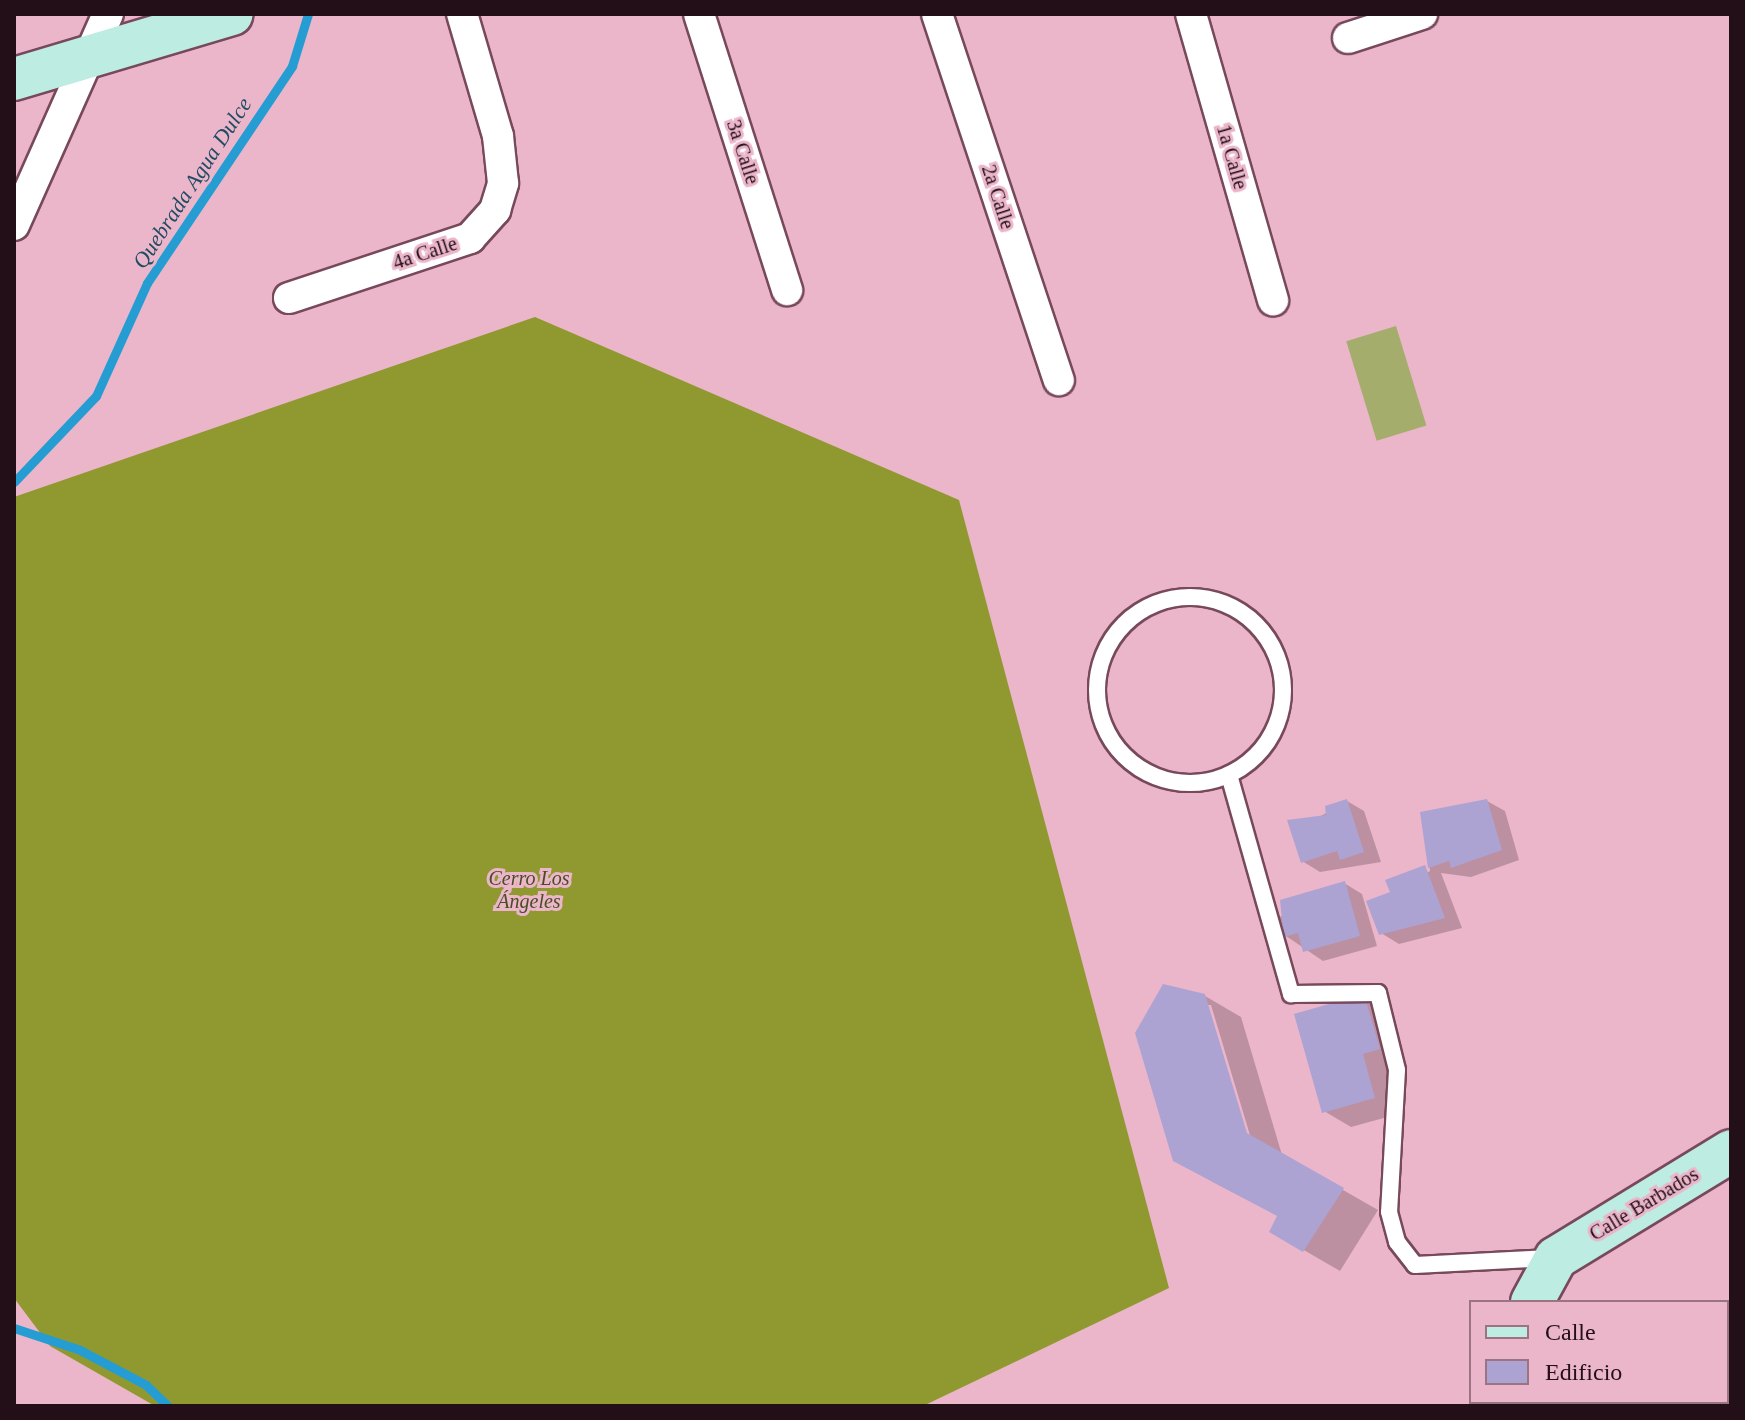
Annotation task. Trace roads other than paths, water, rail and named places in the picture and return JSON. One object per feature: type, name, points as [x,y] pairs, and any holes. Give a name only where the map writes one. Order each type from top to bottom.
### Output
[{"type":"street","points":[[14,225],[108,14]]},
{"type":"street","points":[[14,79],[232,14]]},
{"type":"street","name":"4a Calle","points":[[289,298],[470,238],[495,210],[503,183],[498,136],[462,14]]},
{"type":"street","name":"3a Calle","points":[[699,14],[787,290]]},
{"type":"street","name":"2a Calle","points":[[937,14],[1059,380]]},
{"type":"street","name":"1a Calle","points":[[1191,14],[1273,300]]},
{"type":"street","points":[[1348,38],[1422,14]]},
{"type":"street","name":"Calle Barbados","points":[[1556,1258],[1731,1151]]},
{"type":"street","points":[[1533,1300],[1556,1258]]},
{"type":"lane","points":[[1206,597],[1235,607],[1276,649],[1283,708],[1254,759],[1229,775],[1198,784],[1166,781],[1136,768],[1108,735],[1096,684],[1104,652],[1148,606],[1206,597]]},
{"type":"lane","points":[[1229,775],[1291,994],[1378,993],[1397,1070],[1389,1212],[1397,1242],[1415,1265],[1556,1258]]},
{"type":"waterway","name":"Quebrada Agua Dulce","points":[[14,482],[96,396],[147,283],[292,66],[308,14]]},
{"type":"waterway","name":"Quebrada Agua Dulce","points":[[14,1328],[80,1350],[146,1385],[168,1406]]},
{"type":"park label","name":"Cerro Los Ángeles","points":[[529,890]]}]
